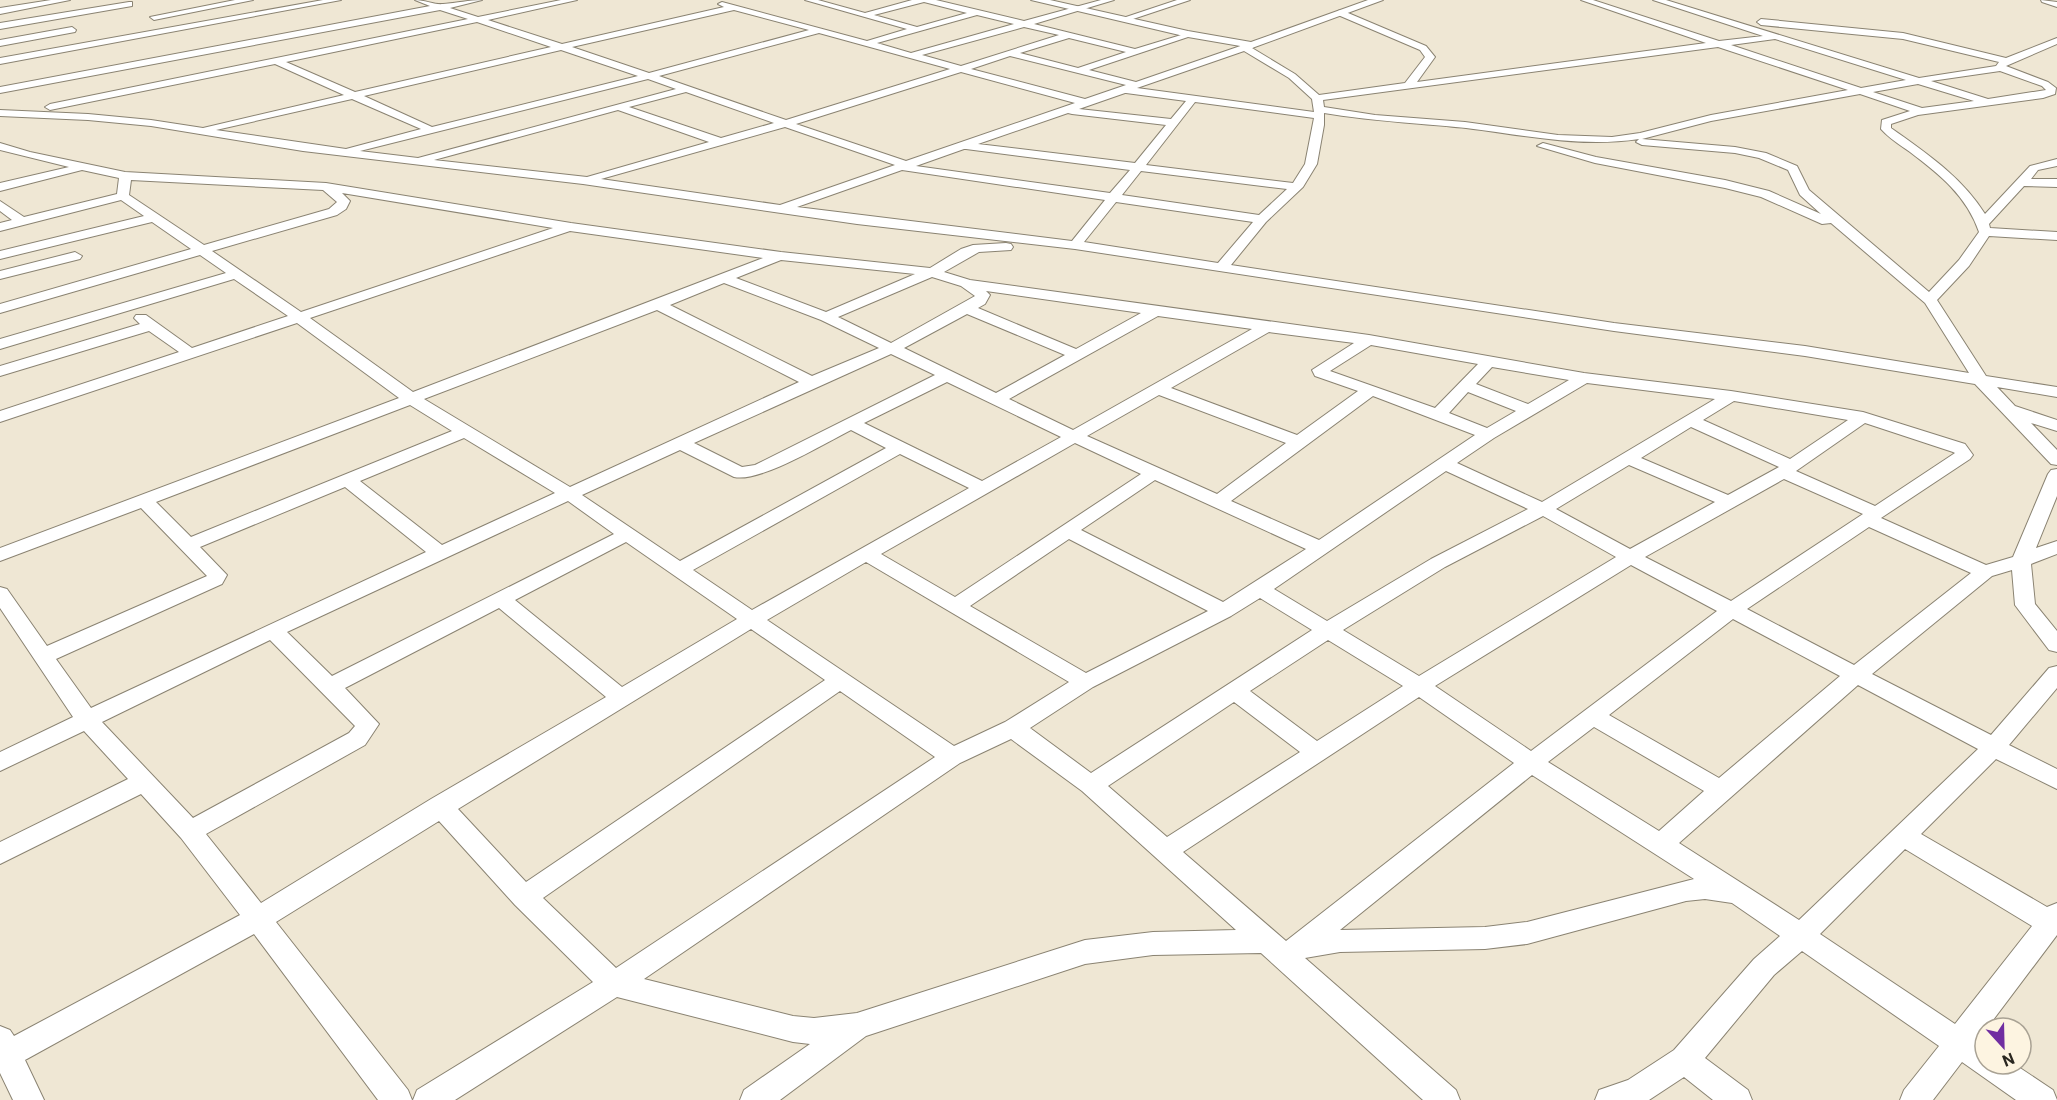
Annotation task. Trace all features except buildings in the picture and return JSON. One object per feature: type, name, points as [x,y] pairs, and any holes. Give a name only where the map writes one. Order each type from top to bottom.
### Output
[{"type":"street","points":[[7,1],[66,0]]},
{"type":"street","points":[[183,0],[200,9]]},
{"type":"street","points":[[0,26],[46,18],[137,9],[200,9],[249,0]]},
{"type":"street","points":[[0,61],[337,0]]},
{"type":"street","points":[[419,0],[788,123],[902,166],[1262,219]]},
{"type":"street","points":[[0,90],[478,0]]},
{"type":"street","points":[[17,114],[573,0]]},
{"type":"street","points":[[709,0],[1087,103]]},
{"type":"street","points":[[809,0],[918,29]]},
{"type":"street","points":[[802,9],[838,0]]},
{"type":"street","points":[[866,15],[922,0]]},
{"type":"street","points":[[927,0],[1138,52]]},
{"type":"street","points":[[1036,0],[1248,46],[1292,76],[1318,108],[1311,164],[1297,187],[1262,219],[1221,268]]},
{"type":"street","points":[[912,55],[1110,0]]},
{"type":"street","points":[[1124,19],[1186,0]]},
{"type":"street","points":[[780,209],[1378,0]]},
{"type":"street","points":[[1585,0],[1924,111]]},
{"type":"street","points":[[1657,0],[1990,102]]},
{"type":"street","points":[[2045,0],[2057,5]]},
{"type":"street","points":[[0,11],[32,2]]},
{"type":"street","points":[[200,131],[735,7]]},
{"type":"street","points":[[137,9],[179,28]]},
{"type":"street","points":[[770,17],[792,11]]},
{"type":"street","points":[[868,43],[977,13]]},
{"type":"street","points":[[1341,13],[1424,48],[1430,57],[1409,85]]},
{"type":"street","points":[[46,18],[100,42]]},
{"type":"street","points":[[1669,28],[1727,20],[1903,36],[2004,65],[2046,84],[2051,88],[2051,92],[2043,95],[1924,111],[1887,122],[1886,129],[1955,182],[1984,227]]},
{"type":"street","points":[[0,36],[5,42],[72,30]]},
{"type":"street","points":[[339,153],[649,76],[820,30]]},
{"type":"street","points":[[1078,71],[1188,34]]},
{"type":"street","points":[[583,180],[788,123],[1070,35]]},
{"type":"street","points":[[1318,108],[1409,85],[1779,36]]},
{"type":"street","points":[[1612,140],[1640,136],[1711,117],[2004,65],[2057,41]]},
{"type":"street","points":[[244,44],[430,130]]},
{"type":"street","points":[[1010,53],[1137,85]]},
{"type":"street","points":[[1805,73],[1868,64]]},
{"type":"street","points":[[413,162],[687,89]]},
{"type":"street","points":[[1124,90],[1192,100],[1318,108],[1375,118],[1465,125],[1558,138],[1735,150],[1780,161],[1793,168],[1804,192],[1849,233],[1930,300],[1981,380],[2057,460]]},
{"type":"street","points":[[1075,246],[1192,100]]},
{"type":"street","points":[[618,107],[721,142]]},
{"type":"street","points":[[1066,110],[1174,123]]},
{"type":"street","points":[[0,115],[88,117],[200,131],[339,153],[583,180],[780,209],[1075,246],[1614,327],[1805,351],[2057,392]]},
{"type":"street","points":[[1465,125],[1595,160],[1725,184],[1765,194],[1849,233]]},
{"type":"street","points":[[0,146],[27,155],[124,176],[326,187],[571,227],[781,256],[931,272],[966,283],[1369,340],[1584,378],[1731,396],[1863,417],[1959,448],[1964,452],[1964,455],[1733,609],[1285,948]]},
{"type":"street","points":[[962,146],[1297,187]]},
{"type":"street","points":[[0,161],[27,155]]},
{"type":"street","points":[[1930,300],[1964,262],[1984,227],[2020,182],[2034,168],[2057,162]]},
{"type":"street","points":[[0,187],[83,167]]},
{"type":"street","points":[[123,196],[124,176]]},
{"type":"street","points":[[2020,182],[2057,183]]},
{"type":"street","points":[[0,275],[88,268],[201,251],[333,212],[342,206],[344,201],[326,187]]},
{"type":"street","points":[[123,196],[299,317],[412,399],[569,494],[952,757]]},
{"type":"street","points":[[0,228],[123,196]]},
{"type":"street","points":[[0,206],[22,222]]},
{"type":"street","points":[[0,255],[153,218]]},
{"type":"street","points":[[0,417],[571,227]]},
{"type":"street","points":[[1984,227],[2057,236]]},
{"type":"street","points":[[59,241],[88,268]]},
{"type":"street","points":[[826,317],[931,272],[966,252],[978,248],[1059,244]]},
{"type":"street","points":[[0,555],[726,279],[781,256]]},
{"type":"street","points":[[0,309],[88,268]]},
{"type":"street","points":[[0,345],[236,274]]},
{"type":"street","points":[[726,279],[826,317],[1073,436],[1322,549]]},
{"type":"street","points":[[0,762],[273,630],[682,444],[812,382],[893,348],[980,301],[983,296],[966,283]]},
{"type":"street","points":[[658,305],[812,382]]},
{"type":"street","points":[[127,307],[190,353]]},
{"type":"street","points":[[966,308],[1077,355]]},
{"type":"street","points":[[997,399],[1156,311]]},
{"type":"street","points":[[4,365],[152,325]]},
{"type":"street","points":[[29,1100],[3,1050],[259,918],[440,806],[752,619],[1267,327]]},
{"type":"street","points":[[1369,340],[1320,370],[1321,373],[1439,414],[1488,434]]},
{"type":"street","points":[[1439,414],[1489,362]]},
{"type":"street","points":[[682,444],[740,473],[750,472],[946,376]]},
{"type":"street","points":[[428,1100],[614,984],[952,757],[1013,728],[1085,682],[1224,611],[1322,549],[1443,463],[1584,378]]},
{"type":"street","points":[[1466,386],[1530,410]]},
{"type":"street","points":[[1156,388],[1299,442]]},
{"type":"street","points":[[1218,502],[1359,397],[1372,390]]},
{"type":"street","points":[[1091,785],[1329,629],[1438,563],[1543,509],[1731,396]]},
{"type":"street","points":[[2009,409],[2057,426]]},
{"type":"street","points":[[1165,851],[1419,686],[1630,557],[1787,469],[1863,417]]},
{"type":"street","points":[[1690,420],[1787,469],[1871,516],[1985,572]]},
{"type":"street","points":[[850,423],[981,488]]},
{"type":"street","points":[[188,545],[466,431]]},
{"type":"street","points":[[680,569],[900,447]]},
{"type":"street","points":[[1627,458],[1727,501]]},
{"type":"street","points":[[1443,463],[1543,509],[1630,557],[2057,780]]},
{"type":"street","points":[[956,606],[1154,473]]},
{"type":"street","points":[[2057,474],[2021,561],[2025,605],[2057,645]]},
{"type":"street","points":[[348,480],[440,553]]},
{"type":"street","points":[[42,657],[215,580],[217,575],[144,500]]},
{"type":"street","points":[[1068,531],[1224,611]]},
{"type":"street","points":[[331,686],[628,534]]},
{"type":"street","points":[[1661,846],[1721,790],[1857,674],[1985,572],[2057,547]]},
{"type":"street","points":[[866,554],[1085,682]]},
{"type":"street","points":[[1260,589],[1419,686],[1532,763],[1744,897],[1973,1053]]},
{"type":"street","points":[[0,593],[8,620],[42,657],[87,720],[190,831],[397,1100]]},
{"type":"street","points":[[500,599],[621,698]]},
{"type":"street","points":[[190,831],[357,740],[364,732],[367,724],[273,630]]},
{"type":"street","points":[[1610,1100],[1637,1091],[1685,1060],[1764,967],[1800,936],[1995,746],[2057,673]]},
{"type":"street","points":[[524,897],[839,681]]},
{"type":"street","points":[[1235,691],[1317,753]]},
{"type":"street","points":[[1593,716],[1721,790]]},
{"type":"street","points":[[1013,728],[1091,785],[1165,851],[1285,948],[1445,1100]]},
{"type":"street","points":[[0,854],[144,782]]},
{"type":"street","points":[[440,806],[524,897],[614,984],[792,1029],[814,1031],[857,1026],[1085,952],[1134,944],[1285,948],[1340,941],[1485,938],[1527,933],[1686,890],[1705,888],[1744,897]]},
{"type":"street","points":[[1903,836],[2054,919],[1915,1100]]},
{"type":"street","points":[[755,1100],[857,1026]]},
{"type":"street","points":[[1685,1060],[1737,1100]]},
{"type":"street","points":[[2007,1076],[2042,1100]]}]
